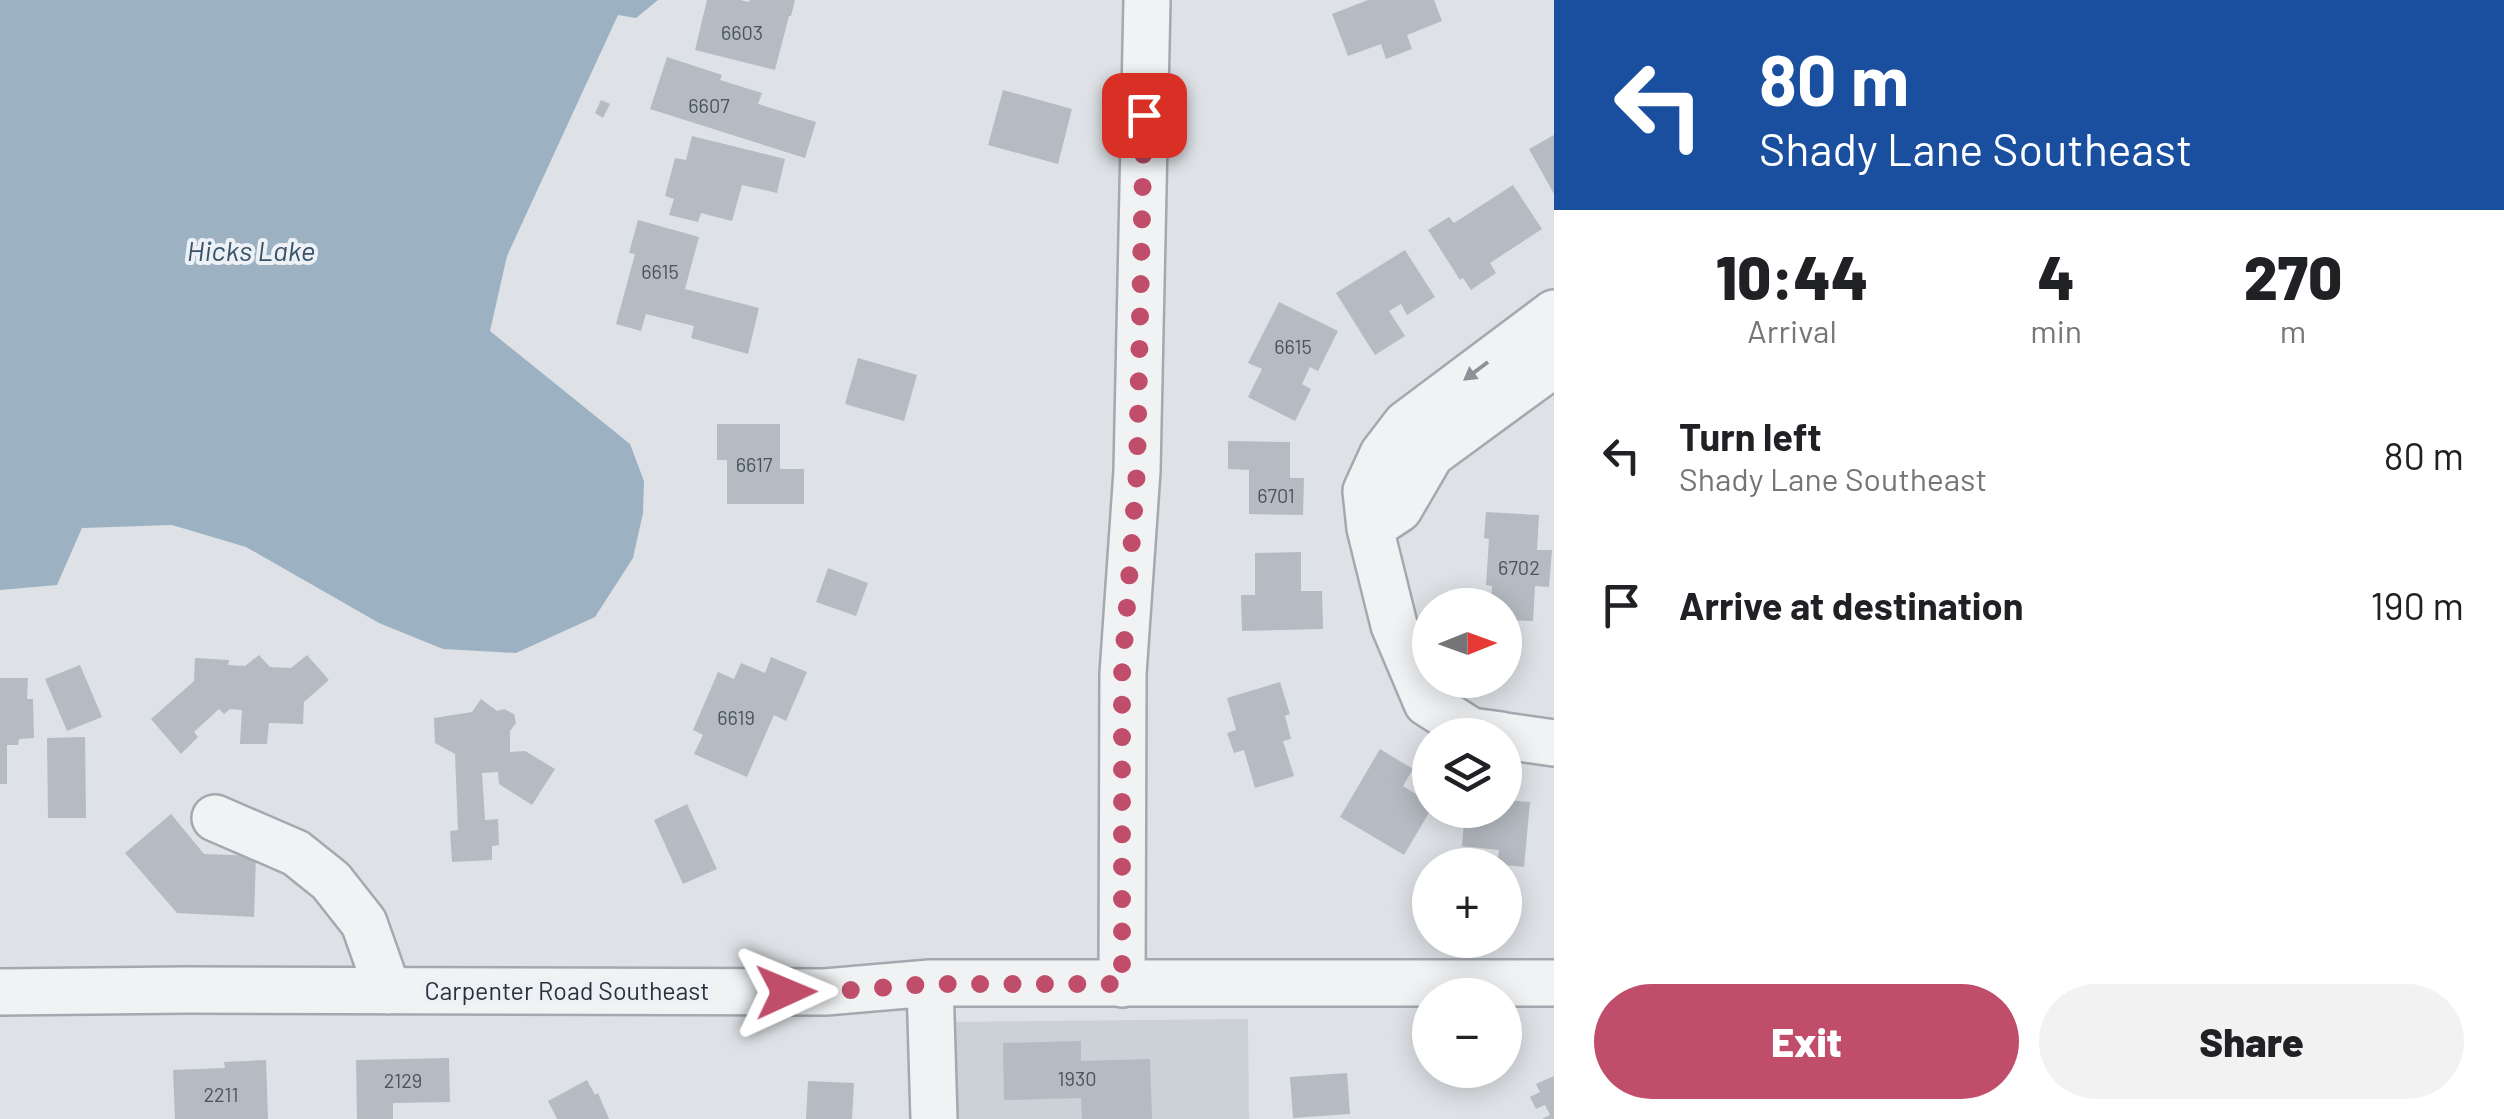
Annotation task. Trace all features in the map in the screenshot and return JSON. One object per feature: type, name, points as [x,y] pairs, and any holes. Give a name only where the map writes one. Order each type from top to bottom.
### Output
[{"type":"street","points":[[1122,984],[1122,674],[1137,471],[1147,0]]},
{"type":"street","points":[[1451,718],[1427,703],[1394,625],[1370,528],[1399,509],[1431,454],[1550,336]]},
{"type":"street","points":[[1522,738],[1554,743]]},
{"type":"street","points":[[215,818],[296,853],[330,881],[364,923],[388,990]]},
{"type":"street","name":"Carpenter Road Southeast","points":[[0,992],[825,992],[930,984],[1554,983]]},
{"type":"street","points":[[930,984],[934,1119]]},
{"type":"shaded area","points":[[1248,1019],[1249,1119],[952,1119],[951,1022]]},
{"type":"water","name":"Hicks Lake","points":[[0,0],[658,0],[636,18],[618,15],[507,256],[490,331],[630,444],[644,481],[643,513],[633,558],[595,617],[516,653],[443,649],[379,623],[246,547],[172,525],[82,528],[57,585],[0,590]]},
{"type":"building","points":[[707,0],[795,0],[775,70],[695,50]]},
{"type":"building","points":[[1368,0],[1434,0],[1442,21],[1407,35],[1412,49],[1386,59],[1381,44],[1348,56],[1332,14]]},
{"type":"building","points":[[667,57],[762,93],[758,104],[816,122],[805,158],[650,109]]},
{"type":"building","points":[[1003,90],[1072,109],[1058,164],[988,145]]},
{"type":"building","points":[[601,100],[610,104],[603,118],[595,113]]},
{"type":"building","points":[[1554,135],[1554,194],[1529,149]]},
{"type":"building","points":[[692,136],[785,159],[777,193],[742,185],[732,221],[701,213],[698,222],[669,215],[674,199],[665,196],[675,158],[686,160]]},
{"type":"building","points":[[1513,185],[1542,229],[1490,263],[1496,273],[1471,290],[1463,278],[1460,280],[1428,230],[1449,217],[1454,223]]},
{"type":"building","points":[[638,220],[699,237],[685,289],[759,308],[748,354],[691,338],[694,326],[646,314],[641,331],[616,324],[635,254],[629,253]]},
{"type":"building","points":[[1405,250],[1435,297],[1407,315],[1401,304],[1389,311],[1405,336],[1375,355],[1336,293]]},
{"type":"building","points":[[1279,302],[1338,331],[1318,371],[1310,367],[1302,384],[1311,389],[1295,421],[1248,397],[1262,369],[1248,363]]},
{"type":"building","points":[[858,358],[917,375],[904,421],[845,404]]},
{"type":"building","points":[[717,424],[780,424],[780,469],[804,469],[804,504],[727,504],[727,460],[717,460]]},
{"type":"building","points":[[1228,441],[1290,442],[1290,478],[1304,478],[1303,515],[1249,514],[1249,470],[1228,469]]},
{"type":"building","points":[[1486,512],[1539,515],[1537,550],[1552,550],[1549,587],[1535,586],[1533,621],[1522,621],[1522,588],[1486,585],[1489,539],[1484,538]]},
{"type":"building","points":[[1301,552],[1301,591],[1322,591],[1323,629],[1242,631],[1241,595],[1255,595],[1255,553]]},
{"type":"building","points":[[828,568],[868,583],[856,616],[816,602]]},
{"type":"building","points":[[259,655],[270,667],[291,668],[307,655],[329,680],[304,702],[303,724],[269,723],[267,744],[240,744],[242,710],[230,709],[224,714],[219,709],[194,732],[198,737],[181,754],[151,719],[194,681],[195,658],[229,660],[228,665],[245,666]]},
{"type":"building","points":[[771,657],[807,672],[786,721],[774,715],[747,777],[694,754],[703,735],[693,730],[718,672],[734,679],[741,663],[765,673]]},
{"type":"building","points":[[80,665],[102,717],[67,731],[45,679]]},
{"type":"building","points":[[0,678],[28,678],[27,699],[33,699],[34,738],[7,745],[7,784],[0,784]]},
{"type":"building","points":[[1280,682],[1290,714],[1285,716],[1291,739],[1283,741],[1294,776],[1255,788],[1244,750],[1234,753],[1227,733],[1236,730],[1227,698]]},
{"type":"building","points":[[481,699],[497,711],[504,709],[514,714],[510,752],[525,751],[555,769],[532,805],[499,784],[498,772],[482,773],[485,820],[498,819],[499,845],[492,846],[492,860],[452,862],[450,831],[458,830],[455,754],[435,743],[434,718],[472,712]]},
{"type":"building","points":[[85,737],[86,818],[48,818],[47,738]]},
{"type":"building","points":[[1380,749],[1412,768],[1403,786],[1412,792],[1412,828],[1420,828],[1404,855],[1340,817]]},
{"type":"building","points":[[1522,801],[1530,802],[1524,867],[1522,848],[1462,846],[1464,828],[1522,828]]},
{"type":"building","points":[[687,804],[717,869],[683,884],[654,820]]},
{"type":"building","points":[[171,814],[204,854],[256,856],[254,917],[177,913],[125,853]]},
{"type":"building","points":[[1081,1041],[1081,1061],[1150,1059],[1152,1119],[1082,1119],[1081,1098],[1004,1100],[1003,1043]]},
{"type":"building","points":[[449,1058],[450,1102],[393,1103],[393,1119],[357,1119],[356,1060]]},
{"type":"building","points":[[266,1060],[268,1119],[175,1119],[173,1070],[225,1068],[224,1062]]},
{"type":"building","points":[[1347,1073],[1350,1114],[1293,1118],[1290,1077]]},
{"type":"building","points":[[1554,1076],[1554,1119],[1542,1119],[1550,1115],[1545,1105],[1536,1109],[1530,1097],[1540,1092],[1536,1084]]},
{"type":"building","points":[[587,1080],[595,1095],[598,1093],[609,1119],[557,1119],[548,1101]]},
{"type":"building","points":[[808,1081],[854,1083],[852,1119],[806,1119]]},
{"type":"route","points":[[786,992],[930,984],[1122,984],[1122,674],[1137,471],[1144,115]]}]
